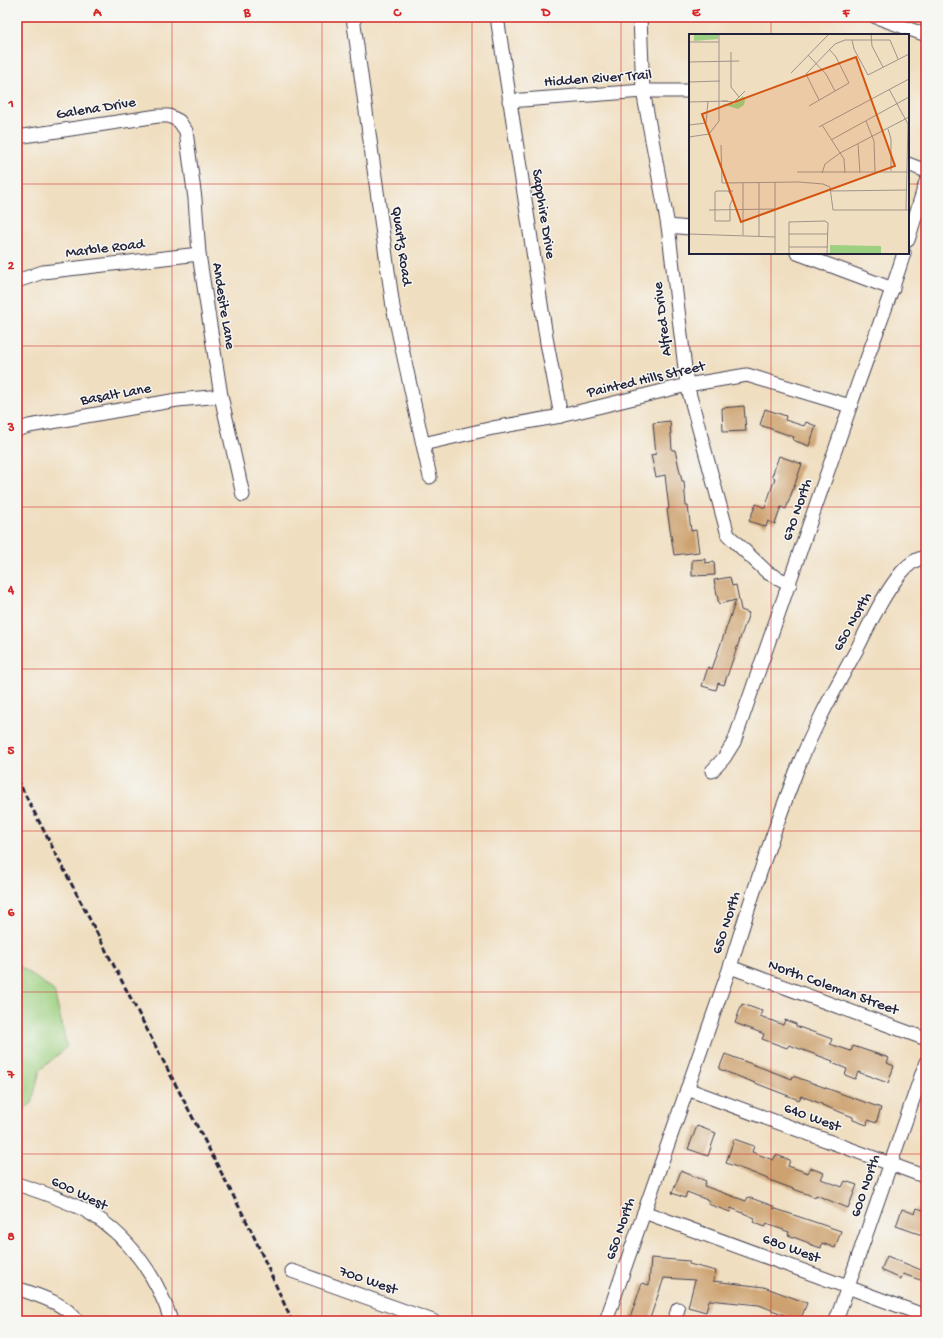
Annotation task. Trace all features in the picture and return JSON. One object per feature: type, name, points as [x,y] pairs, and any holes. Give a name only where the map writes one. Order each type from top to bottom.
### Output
[{"type":"street","name":"Quartz Road","points":[[353,17],[393,307],[430,477]]},
{"type":"street","name":"Sapphire Drive","points":[[497,17],[547,343],[560,416]]},
{"type":"street","name":"Alfred Drive","points":[[640,17],[643,91],[668,226],[687,385],[728,535],[768,573],[790,584]]},
{"type":"street","points":[[876,17],[926,35]]},
{"type":"street","name":"Hidden River Trail","points":[[509,101],[643,91],[689,91]]},
{"type":"street","name":"Galena Drive","points":[[17,137],[158,116],[169,116],[179,121]]},
{"type":"street","name":"Andesite Lane","points":[[179,121],[186,131],[195,199],[199,254],[221,396],[243,496]]},
{"type":"street","points":[[909,164],[926,171]]},
{"type":"street","points":[[909,237],[926,182]]},
{"type":"street","points":[[668,226],[689,228]]},
{"type":"street","name":"Marble Road","points":[[17,281],[44,272],[199,254]]},
{"type":"street","points":[[800,254],[893,289]]},
{"type":"street","name":"670 North","points":[[712,771],[724,758],[734,742],[790,584],[850,406],[893,289],[904,254]]},
{"type":"street","name":"Painted Hills Street","points":[[423,444],[493,428],[560,416],[687,385],[747,375],[850,406]]},
{"type":"street","name":"Basalt Lane","points":[[17,430],[29,426],[177,400],[221,396]]},
{"type":"street","name":"650 North","points":[[606,1321],[730,967],[792,781],[828,702],[880,606],[901,573],[911,563],[924,557]]},
{"type":"street","name":"North Coleman Street","points":[[730,967],[926,1039]]},
{"type":"street","name":"600 North","points":[[836,1321],[926,1062]]},
{"type":"street","name":"640 West","points":[[687,1089],[926,1177]]},
{"type":"street","name":"600 West","points":[[17,1184],[63,1200],[88,1212],[126,1242],[147,1269],[166,1302],[171,1321]]},
{"type":"street","name":"680 West","points":[[644,1212],[926,1316]]},
{"type":"street","name":"700 West","points":[[292,1272],[433,1321]]},
{"type":"street","points":[[17,1288],[48,1299],[74,1316],[77,1321]]},
{"type":"green space","points":[[17,964],[54,991],[67,1047],[40,1070],[32,1103],[17,1114]]},
{"type":"building","points":[[744,406],[746,431],[723,432],[722,408]]},
{"type":"building","points":[[765,409],[786,416],[785,420],[804,426],[806,422],[816,426],[809,446],[793,440],[794,437],[760,425]]},
{"type":"building","points":[[670,421],[672,450],[675,450],[682,481],[684,481],[686,506],[688,506],[691,531],[696,530],[699,552],[674,555],[667,509],[669,509],[665,475],[656,477],[651,455],[656,454],[653,423]]},
{"type":"building","points":[[779,456],[802,464],[786,509],[781,507],[775,524],[768,521],[766,527],[749,521],[756,504],[765,508],[775,478],[772,476]]},
{"type":"building","points":[[705,559],[705,563],[714,562],[715,575],[692,576],[692,560]]},
{"type":"building","points":[[730,577],[732,586],[736,585],[741,610],[749,613],[724,685],[718,683],[716,690],[702,686],[708,667],[712,669],[736,600],[719,604],[714,580]]},
{"type":"building","points":[[742,1004],[762,1011],[760,1016],[783,1025],[785,1020],[796,1024],[796,1026],[832,1039],[830,1044],[851,1051],[853,1046],[889,1058],[887,1063],[894,1066],[888,1083],[858,1072],[855,1079],[845,1075],[847,1069],[832,1063],[833,1061],[789,1045],[787,1048],[762,1039],[764,1034],[735,1023]]},
{"type":"building","points":[[725,1054],[792,1079],[793,1076],[881,1108],[876,1123],[868,1120],[867,1125],[853,1120],[853,1117],[801,1096],[799,1100],[719,1069]]},
{"type":"building","points":[[697,1126],[716,1133],[708,1156],[688,1149]]},
{"type":"building","points":[[734,1139],[754,1146],[752,1152],[773,1160],[776,1155],[790,1160],[788,1166],[808,1173],[810,1168],[824,1173],[821,1179],[842,1187],[845,1181],[857,1185],[848,1208],[726,1163]]},
{"type":"building","points":[[681,1171],[706,1181],[704,1186],[746,1201],[748,1197],[773,1206],[773,1208],[841,1231],[835,1248],[822,1243],[821,1248],[809,1244],[788,1235],[789,1232],[767,1224],[765,1227],[753,1222],[755,1218],[731,1208],[730,1212],[708,1204],[710,1201],[687,1192],[685,1198],[672,1193]]},
{"type":"building","points":[[917,1208],[926,1211],[926,1223],[922,1235],[896,1226],[902,1209],[915,1214]]},
{"type":"building","points":[[887,1256],[926,1272],[926,1282],[903,1274],[901,1279],[881,1270]]},
{"type":"building","points":[[651,1258],[689,1261],[689,1264],[716,1271],[713,1281],[764,1287],[807,1303],[800,1321],[759,1305],[709,1300],[706,1312],[688,1307],[695,1280],[664,1278],[649,1321],[638,1321],[630,1318],[642,1283],[649,1285]]},
{"type":"railway","points":[[17,779],[250,1228],[292,1321]]}]
